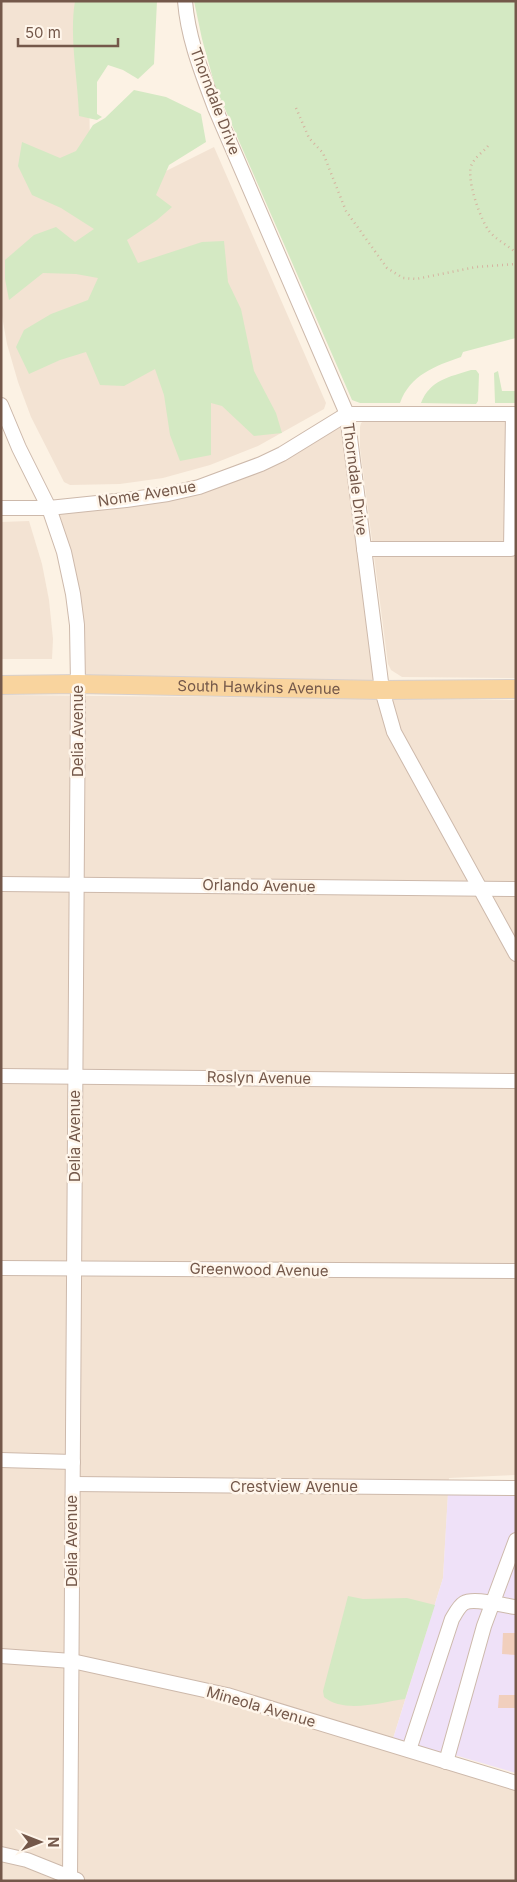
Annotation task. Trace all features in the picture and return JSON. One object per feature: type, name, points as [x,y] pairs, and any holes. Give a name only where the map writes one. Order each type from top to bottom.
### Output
[{"type":"main road","name":"South Hawkins Avenue","points":[[1,685],[78,684],[382,690],[516,689]]},
{"type":"street","name":"Thorndale Drive","points":[[185,1],[189,28],[198,64],[215,108],[348,414],[382,690],[394,732],[516,954]]},
{"type":"street","name":"Delia Avenue","points":[[1,406],[48,508],[64,552],[77,625],[72,1661],[73,1880]]},
{"type":"street","points":[[348,414],[514,414],[513,549],[364,549]]},
{"type":"street","name":"Nome Avenue","points":[[1,508],[48,508],[126,500],[199,487],[230,477],[268,461],[348,414]]},
{"type":"street","name":"Orlando Avenue","points":[[1,884],[516,889]]},
{"type":"street","name":"Roslyn Avenue","points":[[1,1076],[516,1081]]},
{"type":"street","name":"Greenwood Avenue","points":[[1,1268],[516,1271]]},
{"type":"street","points":[[1,1460],[73,1462]]},
{"type":"street","name":"Crestview Avenue","points":[[73,1484],[516,1488]]},
{"type":"street","points":[[446,1762],[484,1626],[516,1540]]},
{"type":"street","points":[[408,1750],[452,1619],[464,1603],[475,1600],[516,1607]]},
{"type":"street","name":"Mineola Avenue","points":[[1,1656],[72,1661],[227,1695],[516,1783]]},
{"type":"street","points":[[1,1854],[27,1860],[73,1880]]},
{"type":"path","points":[[296,108],[310,138],[323,153],[346,211],[387,268],[396,275],[416,279],[476,267],[516,264]]},
{"type":"path","points":[[488,146],[472,163],[470,178],[482,219],[489,232],[516,253]]},
{"type":"shaded area","points":[[1,1],[88,1],[90,156],[106,201],[214,147],[326,403],[324,409],[258,446],[210,465],[163,478],[120,484],[70,485],[64,482],[31,417],[7,344],[2,316]]},
{"type":"shaded area","points":[[347,414],[382,690],[78,684],[77,625],[49,508],[230,477]]},
{"type":"shaded area","points":[[364,421],[516,421],[516,678],[402,677],[391,670],[388,664],[360,448],[360,427]]},
{"type":"shaded area","points":[[29,521],[42,564],[49,600],[53,639],[52,659],[1,659],[1,522]]},
{"type":"shaded area","points":[[1,695],[516,700],[516,1475],[449,1478],[443,1578],[391,1745],[516,1783],[516,1881],[1,1881]]},
{"type":"shaded area","points":[[448,1492],[516,1493],[516,1773],[458,1756],[392,1742],[443,1578]]},
{"type":"green space","points":[[75,1],[157,1],[154,64],[138,79],[123,70],[108,65],[97,82],[97,114],[102,117],[97,120],[79,116],[73,43]]},
{"type":"green space","points":[[194,1],[516,1],[516,338],[463,352],[461,357],[424,373],[410,385],[400,403],[360,403],[352,400],[215,86]]},
{"type":"green space","points":[[134,90],[166,97],[201,114],[206,142],[169,165],[156,195],[172,207],[157,220],[127,240],[138,263],[202,242],[224,241],[228,282],[241,309],[254,371],[276,413],[282,433],[254,436],[222,406],[211,403],[211,455],[180,461],[170,435],[164,395],[155,369],[124,386],[100,385],[86,352],[60,360],[29,374],[16,347],[24,330],[51,314],[88,300],[98,278],[76,274],[43,273],[9,300],[5,279],[5,260],[34,235],[56,227],[75,242],[94,229],[61,208],[32,195],[18,166],[22,142],[60,158],[76,151],[93,125],[105,118]]},
{"type":"green space","points":[[476,370],[479,374],[478,401],[476,404],[421,403],[425,395],[435,384],[448,377]]},
{"type":"green space","points":[[498,371],[502,391],[516,391],[516,403],[495,403],[494,373]]},
{"type":"green space","points":[[348,1596],[363,1599],[407,1598],[435,1605],[405,1699],[352,1706],[332,1702],[324,1697],[323,1691]]},
{"type":"building","points":[[503,1633],[516,1633],[516,1655],[502,1654]]},
{"type":"building","points":[[499,1695],[516,1695],[516,1708],[498,1708]]}]
